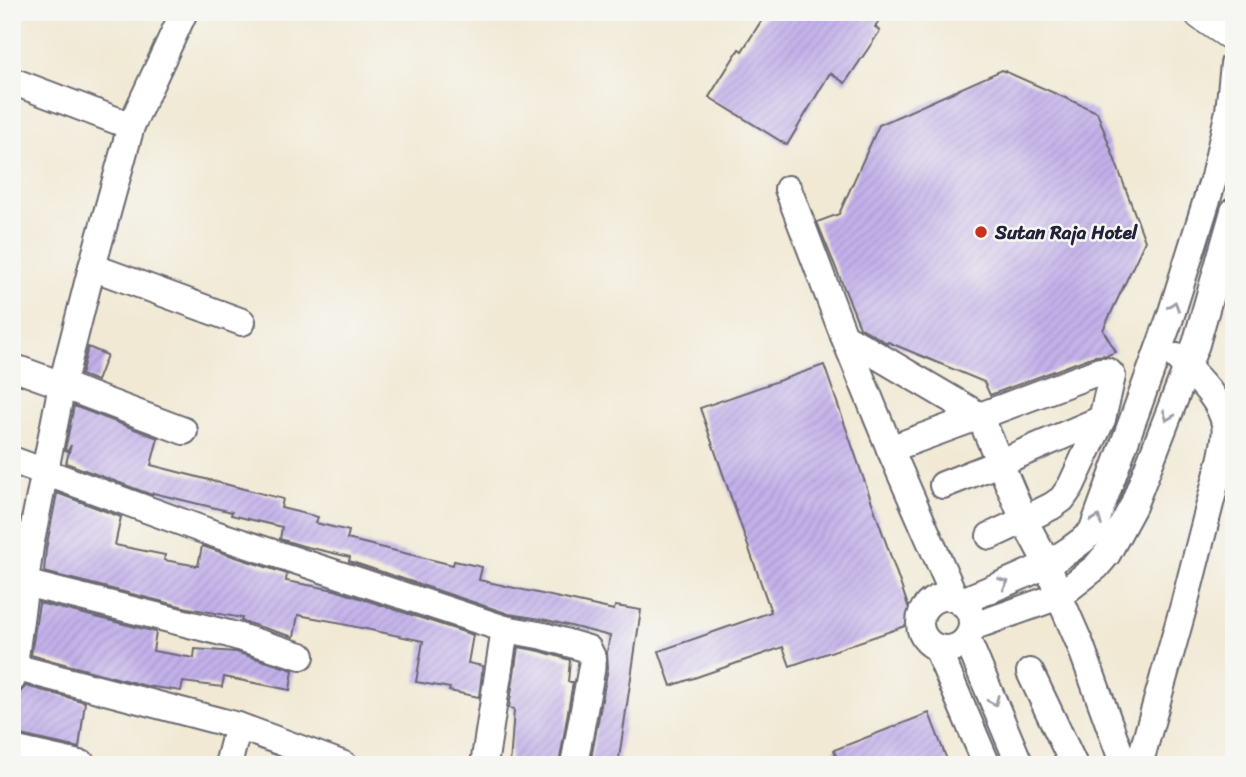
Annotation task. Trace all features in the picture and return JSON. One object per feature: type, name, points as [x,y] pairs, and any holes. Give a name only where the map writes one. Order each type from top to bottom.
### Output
[{"type":"highway","points":[[1203,12],[1234,33]]},
{"type":"street","points":[[184,12],[131,126],[92,267],[62,386],[30,546],[18,581],[13,673],[238,726],[315,760],[344,765]]},
{"type":"street","points":[[958,600],[1048,565],[1091,532],[1162,340],[1214,177],[1229,111],[1234,64]]},
{"type":"street","points":[[12,81],[131,126]]},
{"type":"street","points":[[788,189],[890,449],[958,600]]},
{"type":"street","points":[[1020,765],[970,633],[971,615],[965,605],[944,596],[932,600],[919,619],[921,631],[927,641],[937,648],[958,646],[970,633],[1059,596],[1096,567],[1107,554],[1133,506],[1196,344],[1234,211]]},
{"type":"street","points":[[92,267],[242,322]]},
{"type":"street","points":[[844,336],[980,416],[1024,520],[1048,565],[1124,765]]},
{"type":"street","points":[[1139,765],[1184,606],[1225,439],[1225,424],[1212,396],[1162,340]]},
{"type":"street","points":[[12,367],[184,431]]},
{"type":"street","points":[[890,449],[1108,371],[1112,376],[1101,419],[1062,499],[990,536]]},
{"type":"street","points":[[943,485],[1101,419]]},
{"type":"street","points":[[12,460],[206,531],[505,629],[588,649],[593,659],[574,765]]},
{"type":"street","points":[[18,581],[229,634],[301,656]]},
{"type":"street","points":[[484,765],[505,629]]},
{"type":"street","points":[[937,648],[987,765]]},
{"type":"street","points":[[1030,672],[1074,765]]},
{"type":"street","points":[[228,765],[238,726]]},
{"type":"street","points":[[12,749],[83,765]]},
{"type":"building","points":[[767,12],[884,12],[875,27],[880,31],[845,83],[830,73],[787,145],[709,97],[739,49],[742,51]]},
{"type":"building","name":"Sutan Raja Hotel","points":[[1002,70],[1097,112],[1145,241],[1103,330],[1116,352],[1094,356],[990,395],[984,382],[887,343],[860,327],[817,222],[839,214],[879,125]]},
{"type":"building","points":[[88,347],[107,355],[97,381],[81,375]]},
{"type":"building","points":[[824,365],[914,623],[790,666],[783,647],[671,686],[659,651],[771,612],[700,408]]},
{"type":"building","points":[[74,406],[158,438],[151,465],[283,499],[281,508],[318,517],[316,523],[349,531],[347,539],[453,565],[454,561],[482,567],[479,580],[614,610],[615,606],[641,610],[618,765],[590,764],[608,668],[610,636],[547,620],[509,614],[349,561],[350,557],[280,539],[282,527],[231,515],[232,512],[153,493],[152,495],[66,463],[71,445],[68,451],[65,450]]},
{"type":"building","points":[[57,493],[121,517],[115,545],[165,555],[164,560],[198,566],[202,546],[287,574],[286,581],[335,590],[473,635],[468,663],[483,666],[479,697],[416,682],[423,641],[298,615],[294,637],[241,621],[242,618],[188,608],[44,572]]},
{"type":"building","points":[[39,603],[156,632],[153,651],[194,658],[195,649],[236,652],[293,670],[290,690],[224,677],[222,687],[183,682],[181,691],[146,686],[31,655]]},
{"type":"building","points":[[518,647],[570,660],[568,682],[573,682],[559,765],[510,765],[514,709],[509,708]]},
{"type":"building","points":[[26,686],[85,702],[79,748],[16,734],[18,711],[12,710],[14,694]]},
{"type":"building","points":[[929,713],[949,765],[840,765],[834,750]]},
{"type":"place","name":"Sutan Raja Hotel","points":[[981,232]]}]
